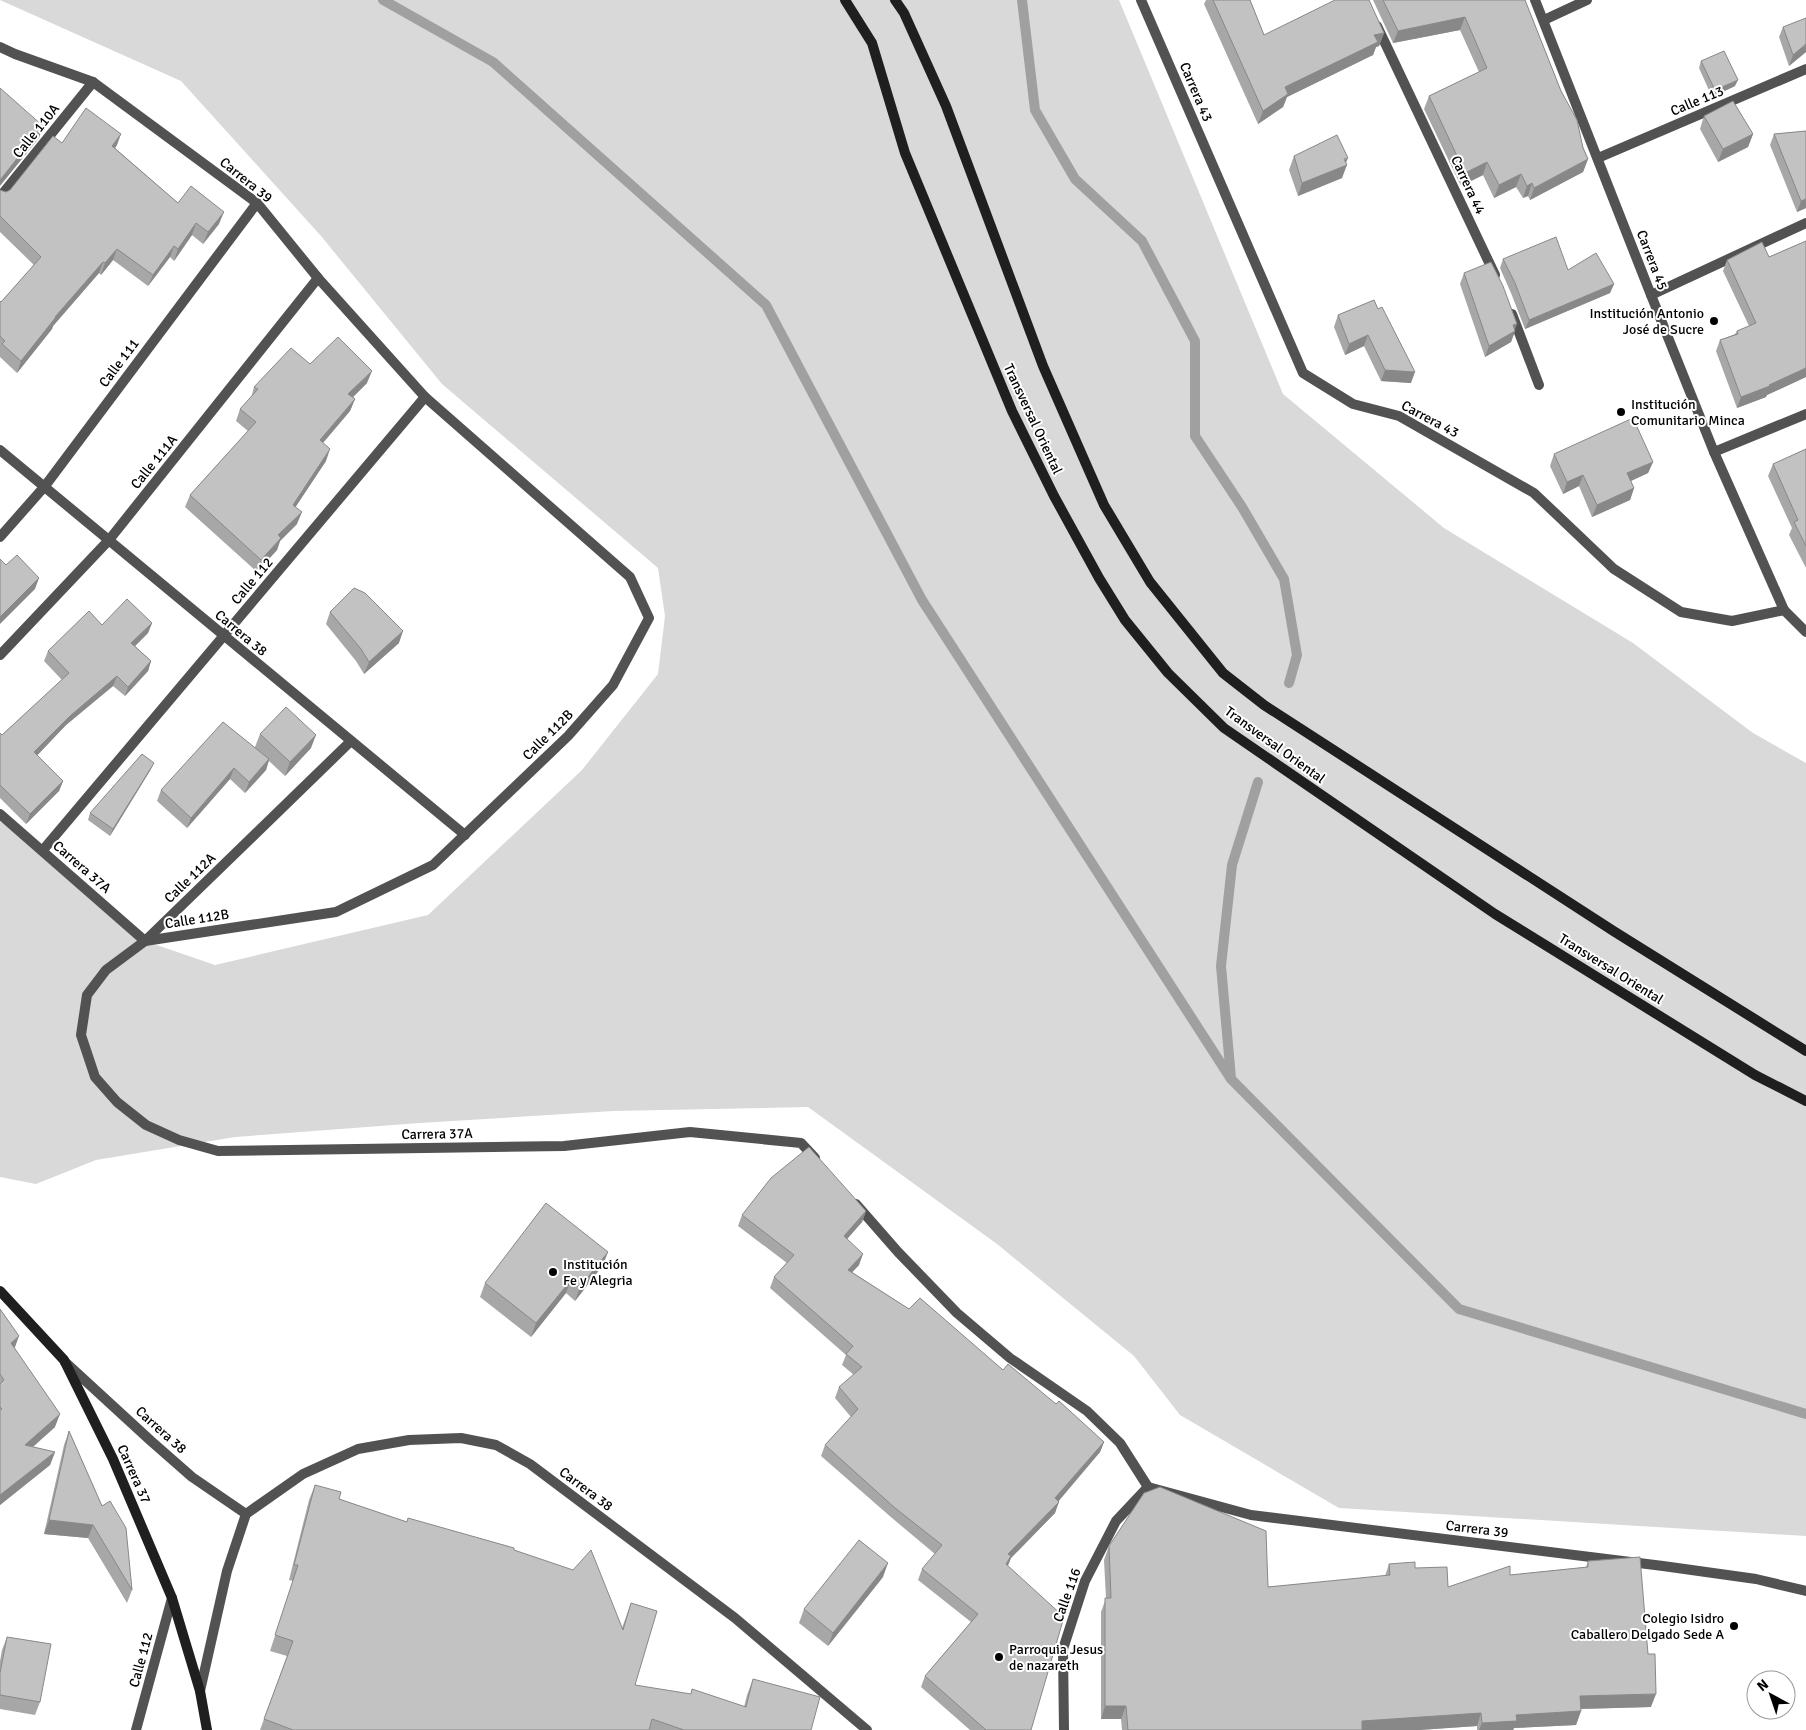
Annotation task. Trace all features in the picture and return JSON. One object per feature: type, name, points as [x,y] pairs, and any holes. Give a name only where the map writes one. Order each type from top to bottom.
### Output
[{"type":"main road","name":"Transversal Oriental","points":[[846,0],[872,44],[905,153],[1012,411],[1054,496],[1099,578],[1125,620],[1168,673],[1224,728],[1495,914],[1755,1075],[1806,1101]]},
{"type":"main road","name":"Transversal Oriental","points":[[895,0],[904,13],[946,106],[1043,366],[1104,505],[1150,582],[1223,673],[1264,705],[1615,932],[1806,1051]]},
{"type":"main road","name":"Carrera 37","points":[[0,1290],[64,1360],[113,1459],[172,1598],[200,1691],[207,1730]]},
{"type":"street","name":"Carrera 43","points":[[1141,0],[1303,373],[1353,404],[1399,416],[1534,493],[1614,569],[1681,612],[1732,621],[1784,610]]},
{"type":"street","name":"Carrera 45","points":[[1535,0],[1714,452],[1784,610],[1806,632]]},
{"type":"street","points":[[1544,20],[1587,0]]},
{"type":"street","name":"Carrera 44","points":[[1373,18],[1500,286]]},
{"type":"street","name":"Carrera 39","points":[[0,47],[93,82],[257,203],[318,278],[425,397]]},
{"type":"street","name":"Calle 113","points":[[1598,158],[1806,69]]},
{"type":"street","name":"Calle 110A","points":[[0,197],[93,82]]},
{"type":"street","name":"Calle 111","points":[[0,537],[45,486],[257,203]]},
{"type":"street","points":[[1651,295],[1806,223]]},
{"type":"street","name":"Calle 111A","points":[[0,655],[109,540],[318,278]]},
{"type":"street","points":[[1508,303],[1539,385]]},
{"type":"street","name":"Calle 112","points":[[43,850],[425,397]]},
{"type":"street","name":"Calle 112B","points":[[145,941],[336,912],[433,865],[568,736],[613,685],[649,618],[630,577],[425,397]]},
{"type":"street","points":[[1714,452],[1806,414]]},
{"type":"street","name":"Carrera 38","points":[[0,450],[465,835]]},
{"type":"street","name":"Calle 112A","points":[[95,1076],[81,1035],[87,995],[106,970],[145,941],[351,741]]},
{"type":"street","name":"Carrera 37A","points":[[0,814],[145,941]]},
{"type":"street","name":"Carrera 37A","points":[[95,1076],[117,1102],[146,1125],[179,1140],[218,1151],[564,1146],[690,1132],[802,1143],[821,1165]]},
{"type":"street","points":[[846,1194],[898,1252],[957,1313],[1010,1358],[1087,1410],[1120,1443],[1148,1486]]},
{"type":"street","name":"Carrera 38","points":[[64,1360],[192,1477],[246,1514],[303,1474],[358,1449],[408,1440],[461,1438],[496,1445],[530,1464],[734,1618],[867,1730]]},
{"type":"street","name":"Carrera 39","points":[[1148,1486],[1251,1516],[1672,1567],[1756,1579],[1806,1591]]},
{"type":"street","name":"Calle 116","points":[[1064,1730],[1063,1649],[1085,1581],[1116,1522],[1148,1486]]},
{"type":"street","points":[[200,1691],[227,1571],[246,1514]]},
{"type":"street","name":"Calle 112","points":[[136,1730],[172,1598]]},
{"type":"shaded area","points":[[0,0],[1119,0],[1283,394],[1444,528],[1633,643],[1753,733],[1806,763],[1806,1536],[1339,1508],[1180,1415],[1134,1356],[997,1244],[808,1107],[613,1111],[235,1137],[96,1160],[36,1184],[0,1177],[0,821],[145,941],[215,965],[428,915],[582,770],[658,674],[665,616],[658,568],[442,384],[321,236],[181,81]]},
{"type":"building","points":[[1213,0],[1250,0],[1264,35],[1335,0],[1369,0],[1384,33],[1374,35],[1378,42],[1285,87],[1288,94],[1263,111]]},
{"type":"building","points":[[1383,0],[1525,0],[1561,91],[1577,120],[1583,148],[1588,159],[1534,188],[1532,183],[1527,186],[1521,174],[1499,185],[1487,162],[1465,173],[1429,96],[1487,68],[1465,17],[1398,31]]},
{"type":"building","points":[[1806,18],[1806,44],[1793,55],[1783,27]]},
{"type":"building","points":[[1724,51],[1738,80],[1715,90],[1701,61]]},
{"type":"building","points":[[0,88],[43,126],[0,180]]},
{"type":"building","points":[[1733,101],[1753,134],[1723,149],[1704,116]]},
{"type":"building","points":[[86,108],[121,134],[112,146],[178,203],[191,186],[224,212],[208,232],[196,223],[178,249],[174,246],[153,275],[117,249],[105,263],[103,262],[55,317],[21,361],[2,344],[5,341],[0,336],[0,301],[41,257],[0,216],[0,190],[6,192],[10,190],[53,136],[62,143]]},
{"type":"building","points":[[1806,131],[1806,199],[1801,201],[1774,134]]},
{"type":"building","points":[[1337,135],[1348,158],[1344,159],[1347,165],[1302,183],[1294,156]]},
{"type":"building","points":[[1556,237],[1568,270],[1596,253],[1614,284],[1529,320],[1515,283],[1503,259]]},
{"type":"building","points":[[1806,241],[1806,368],[1770,386],[1741,397],[1720,340],[1738,334],[1737,331],[1756,323],[1727,260],[1762,242],[1769,257]]},
{"type":"building","points":[[1491,262],[1503,286],[1517,324],[1513,325],[1515,331],[1489,346],[1464,273]]},
{"type":"building","points":[[1374,300],[1378,309],[1382,307],[1415,372],[1385,370],[1368,335],[1349,344],[1338,315]]},
{"type":"building","points":[[338,337],[372,371],[348,394],[355,399],[320,440],[330,449],[293,505],[302,512],[278,535],[281,538],[261,560],[190,495],[256,422],[240,409],[258,389],[254,387],[291,348],[310,364]]},
{"type":"building","points":[[1633,418],[1653,462],[1627,473],[1634,488],[1597,505],[1583,475],[1567,482],[1554,454]]},
{"type":"building","points":[[1806,449],[1806,546],[1794,522],[1798,520],[1773,464]]},
{"type":"building","points":[[17,555],[39,578],[0,617],[0,559],[6,565]]},
{"type":"building","points":[[354,588],[365,593],[403,631],[369,662],[361,649],[330,612]]},
{"type":"building","points":[[127,599],[152,623],[131,643],[151,661],[128,687],[117,676],[70,716],[34,752],[63,781],[30,814],[0,785],[0,733],[2,735],[69,673],[48,651],[89,611],[102,625]]},
{"type":"building","points":[[286,707],[316,735],[290,762],[260,734]]},
{"type":"building","points":[[223,722],[269,759],[249,782],[234,768],[191,818],[161,790]]},
{"type":"building","points":[[142,754],[154,763],[113,829],[90,813]]},
{"type":"building","points":[[809,1147],[866,1211],[844,1236],[863,1254],[848,1270],[909,1309],[920,1298],[1003,1370],[1008,1364],[1056,1404],[1059,1401],[1104,1442],[1055,1498],[1059,1502],[1008,1554],[1011,1556],[1006,1564],[1064,1617],[1031,1730],[986,1730],[925,1676],[978,1614],[922,1569],[942,1545],[895,1508],[825,1445],[858,1409],[839,1387],[862,1367],[846,1354],[853,1346],[774,1277],[794,1255],[742,1215],[771,1178]]},
{"type":"building","points":[[546,1203],[608,1252],[580,1287],[571,1280],[536,1323],[485,1283]]},
{"type":"building","points":[[0,1309],[19,1336],[11,1343],[60,1414],[25,1445],[55,1452],[0,1495],[0,1410],[2,1409],[0,1407],[0,1384],[4,1380],[0,1374]]},
{"type":"building","points":[[69,1431],[102,1506],[110,1501],[126,1528],[132,1590],[93,1525],[49,1520]]},
{"type":"building","points":[[315,1485],[341,1492],[339,1499],[407,1522],[408,1518],[514,1548],[514,1550],[573,1570],[591,1550],[623,1630],[631,1603],[657,1611],[635,1685],[691,1694],[692,1689],[746,1707],[753,1679],[820,1697],[811,1730],[684,1730],[652,1719],[649,1730],[293,1730],[264,1719],[293,1641],[275,1635],[298,1565],[294,1565]]},
{"type":"building","points":[[1160,1487],[1266,1531],[1268,1587],[1390,1575],[1389,1564],[1415,1562],[1415,1568],[1447,1567],[1448,1587],[1510,1566],[1510,1575],[1588,1567],[1588,1561],[1640,1557],[1648,1654],[1655,1654],[1656,1694],[1580,1696],[1581,1711],[1516,1715],[1517,1721],[1482,1723],[1481,1713],[1362,1721],[1362,1730],[1128,1730],[1126,1706],[1105,1706],[1105,1598],[1111,1598],[1109,1546],[1144,1493]]},
{"type":"building","points":[[859,1540],[888,1563],[833,1633],[804,1609]]},
{"type":"building","points":[[7,1637],[51,1644],[40,1702],[0,1695],[0,1673]]},
{"type":"waterway","points":[[383,0],[493,62],[766,305],[922,600],[1231,1079],[1459,1309],[1806,1414]]},
{"type":"waterway","points":[[1022,0],[1035,110],[1075,179],[1142,241],[1195,341],[1195,436],[1242,507],[1284,579],[1297,655],[1289,683]]},
{"type":"waterway","points":[[1231,1078],[1221,966],[1232,865],[1258,782]]},
{"type":"place","name":"Institución Antonio José de Sucre","points":[[1714,321]]},
{"type":"place","name":"Institución Comunitario Minca","points":[[1621,412]]},
{"type":"place","name":"Institución Fe y Alegria","points":[[553,1272]]},
{"type":"place","name":"Colegio Isidro Caballero Delgado Sede A","points":[[1734,1626]]},
{"type":"place","name":"Parroquia Jesus de nazareth","points":[[999,1657]]}]
